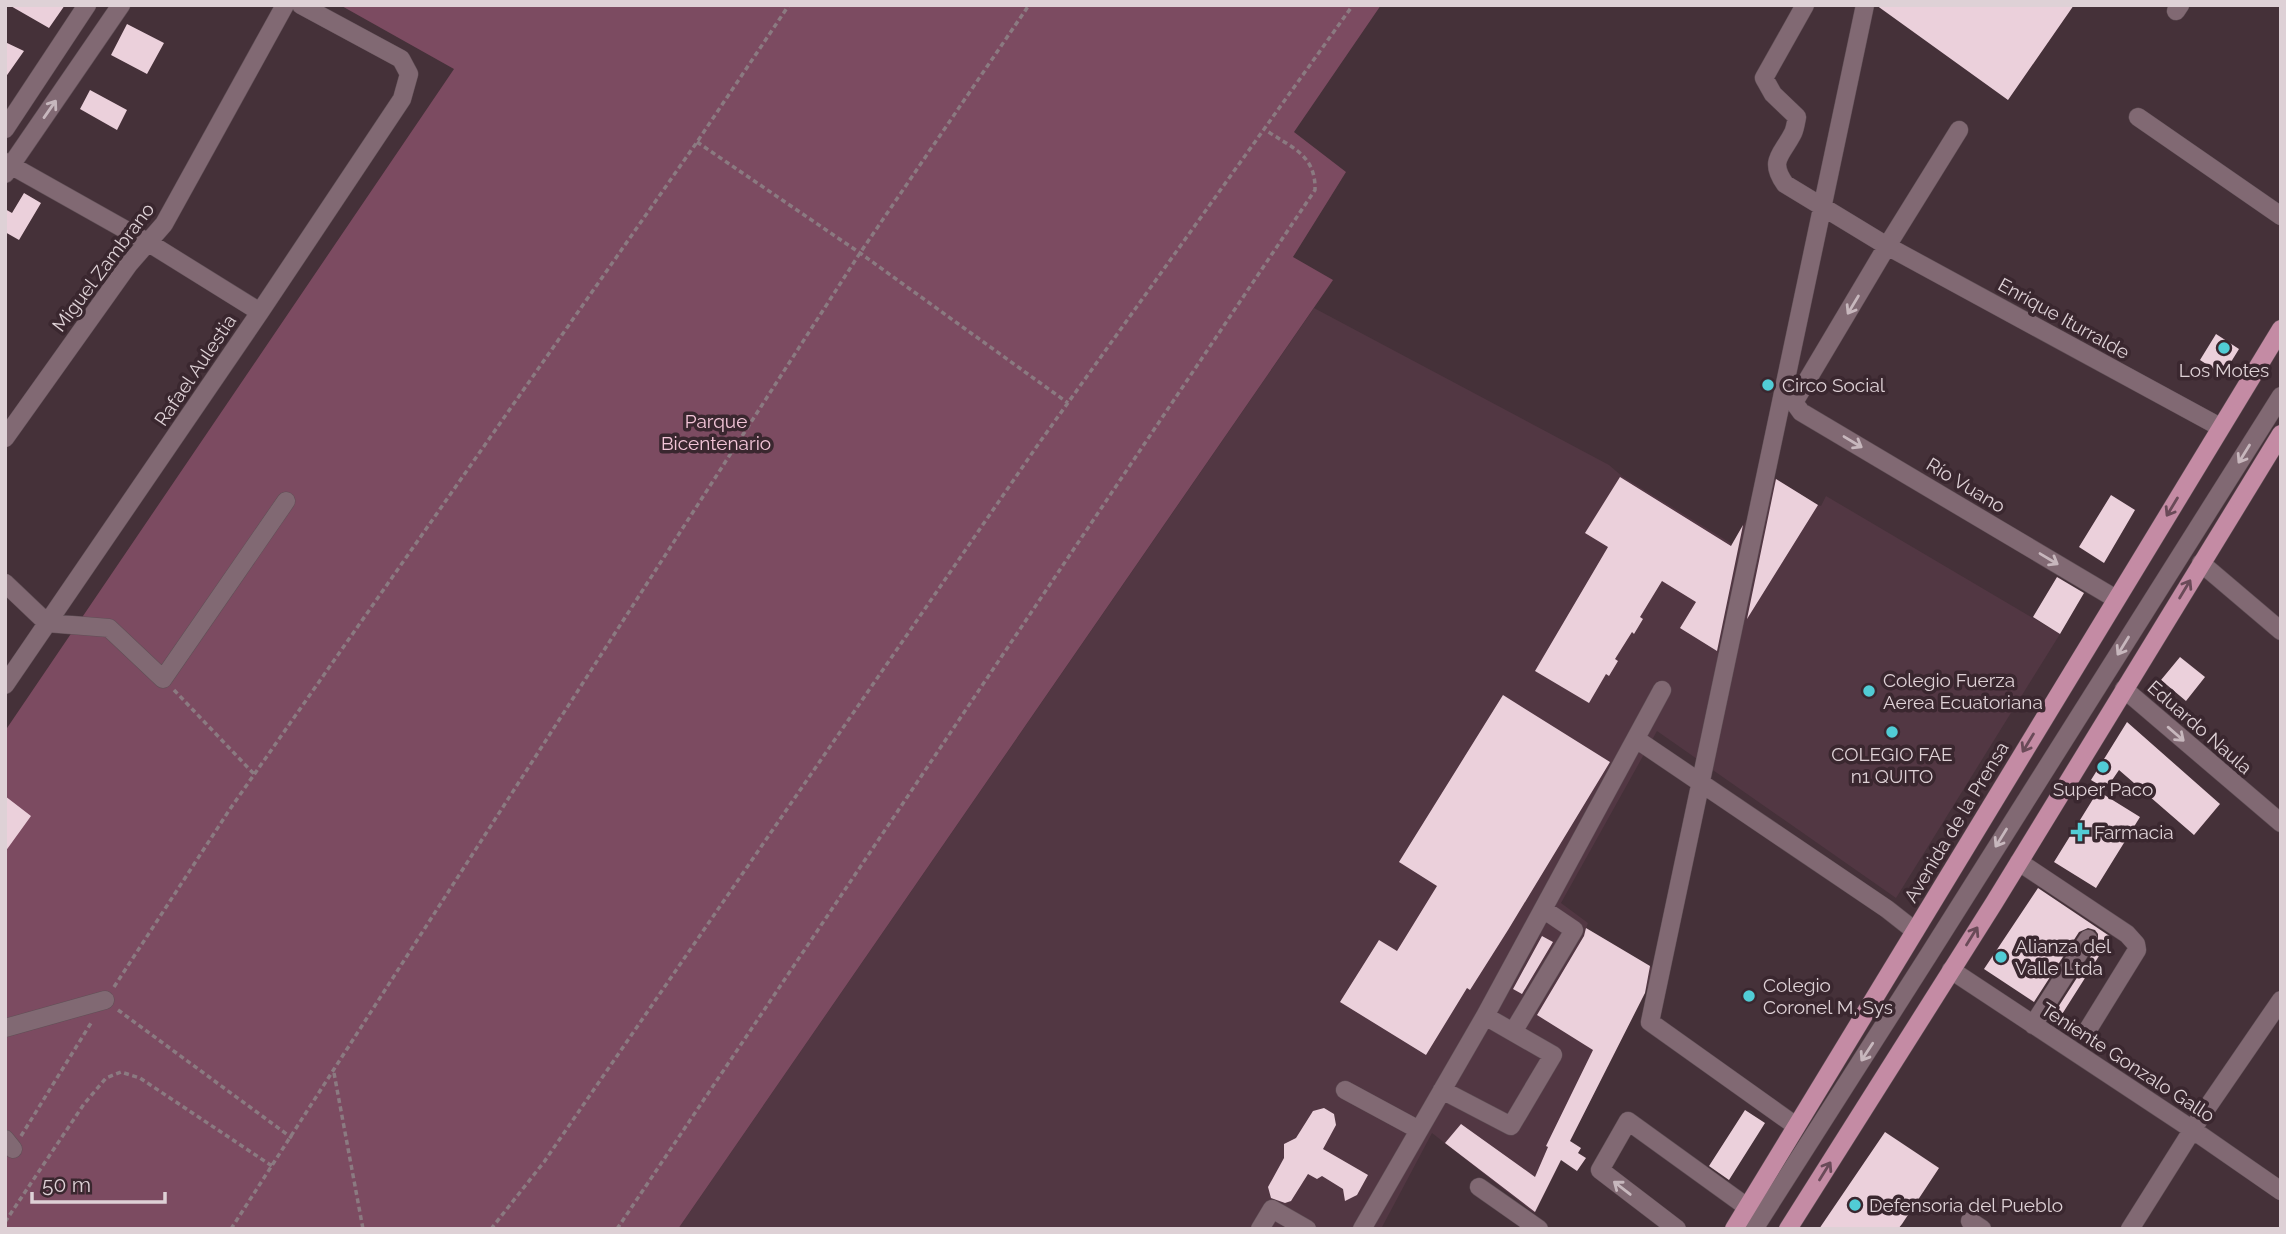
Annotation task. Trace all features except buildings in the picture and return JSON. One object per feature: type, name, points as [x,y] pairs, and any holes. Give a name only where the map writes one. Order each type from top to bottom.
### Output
[{"type":"main road","name":"Avenida de la Prensa","points":[[1734,1229],[2281,329]]},
{"type":"main road","points":[[1788,1229],[1951,971],[2281,434]]},
{"type":"street","points":[[5,129],[87,5]]},
{"type":"street","points":[[121,5],[7,167],[149,243],[260,313]]},
{"type":"street","name":"Miguel Zambrano","points":[[5,438],[129,264],[164,224],[285,5]]},
{"type":"street","name":"Rafael Aulestia","points":[[5,685],[260,313],[402,99],[409,74],[401,59],[301,5]]},
{"type":"street","name":"Enrique Iturralde","points":[[1805,5],[1763,78],[1773,94],[1797,117],[1794,132],[1778,155],[1777,172],[1785,184],[1887,246],[2220,428]]},
{"type":"street","points":[[1796,1126],[1650,1022],[1865,5]]},
{"type":"street","points":[[2138,117],[2281,216]]},
{"type":"street","points":[[1887,246],[1959,131]]},
{"type":"street","name":"Río Vuano","points":[[1887,246],[1796,399],[1796,405],[1801,412],[2116,599]]},
{"type":"street","points":[[1754,1229],[2281,396]]},
{"type":"street","points":[[5,583],[47,623],[109,628],[163,679],[286,501]]},
{"type":"street","points":[[2201,563],[2281,631]]},
{"type":"street","name":"Eduardo Naula","points":[[2124,689],[2281,823]]},
{"type":"street","points":[[1362,1229],[1485,1016],[1662,690]]},
{"type":"street","points":[[1636,739],[1887,909],[1915,932]]},
{"type":"street","points":[[2018,862],[2121,930],[2136,944],[2137,950],[2087,1031]]},
{"type":"street","points":[[1513,1032],[1574,930],[1543,909]]},
{"type":"street","points":[[2033,1025],[2088,939]]},
{"type":"street","name":"Teniente Gonzalo Gallo","points":[[1951,971],[2281,1191]]},
{"type":"street","points":[[5,1028],[105,1000]]},
{"type":"street","points":[[2130,1229],[2281,1000]]},
{"type":"street","points":[[1442,1090],[1511,1126],[1553,1055],[1485,1016]]},
{"type":"street","points":[[1346,1090],[1419,1130]]},
{"type":"street","points":[[1677,1229],[1600,1170],[1628,1121],[1747,1207]]},
{"type":"street","points":[[1479,1187],[1539,1229]]},
{"type":"street","points":[[1260,1229],[1272,1209],[1307,1229]]},
{"type":"path","points":[[9,1144],[255,775],[697,142],[789,5]]},
{"type":"path","points":[[231,1229],[860,253],[1029,5]]},
{"type":"path","points":[[491,1229],[544,1162],[1068,403],[1353,5]]},
{"type":"path","points":[[617,1229],[1315,190],[1315,178],[1308,158],[1264,129]]},
{"type":"path","points":[[697,142],[860,253],[1068,403]]},
{"type":"path","points":[[163,679],[255,775]]},
{"type":"path","points":[[105,1000],[292,1138]]},
{"type":"path","points":[[334,1071],[363,1229]]},
{"type":"path","points":[[5,1222],[84,1104],[106,1078],[121,1072],[140,1078],[272,1166]]},
{"type":"shaded area","points":[[1314,308],[1609,465],[1623,477],[1732,544],[1773,477],[1818,505],[1821,506],[1826,496],[2060,634],[1896,898],[1657,731],[1561,903],[1588,923],[1586,928],[1656,970],[1534,1213],[1432,1133],[1381,1229],[678,1229]]},
{"type":"green space","name":"Parque Bicentenario","points":[[340,5],[1381,5],[1294,132],[1346,172],[1293,257],[1333,280],[678,1229],[5,1229],[5,731],[454,69]]},
{"type":"place","name":"Los Motes","points":[[2224,348]]},
{"type":"place","name":"Circo Social","points":[[1768,385]]},
{"type":"place","name":"Colegio Fuerza Aerea Ecuatoriana","points":[[1869,691]]},
{"type":"place","name":"COLEGIO FAE n1 QUITO","points":[[1892,732]]},
{"type":"place","name":"Super Paco","points":[[2103,767]]},
{"type":"place","name":"Farmacia","points":[[2080,832]]},
{"type":"place","name":"Alianza del Valle Ltda","points":[[2001,957]]},
{"type":"place","name":"Colegio Coronel M, Sys","points":[[1749,996]]},
{"type":"place","name":"Defensoria del Pueblo","points":[[1855,1205]]}]
